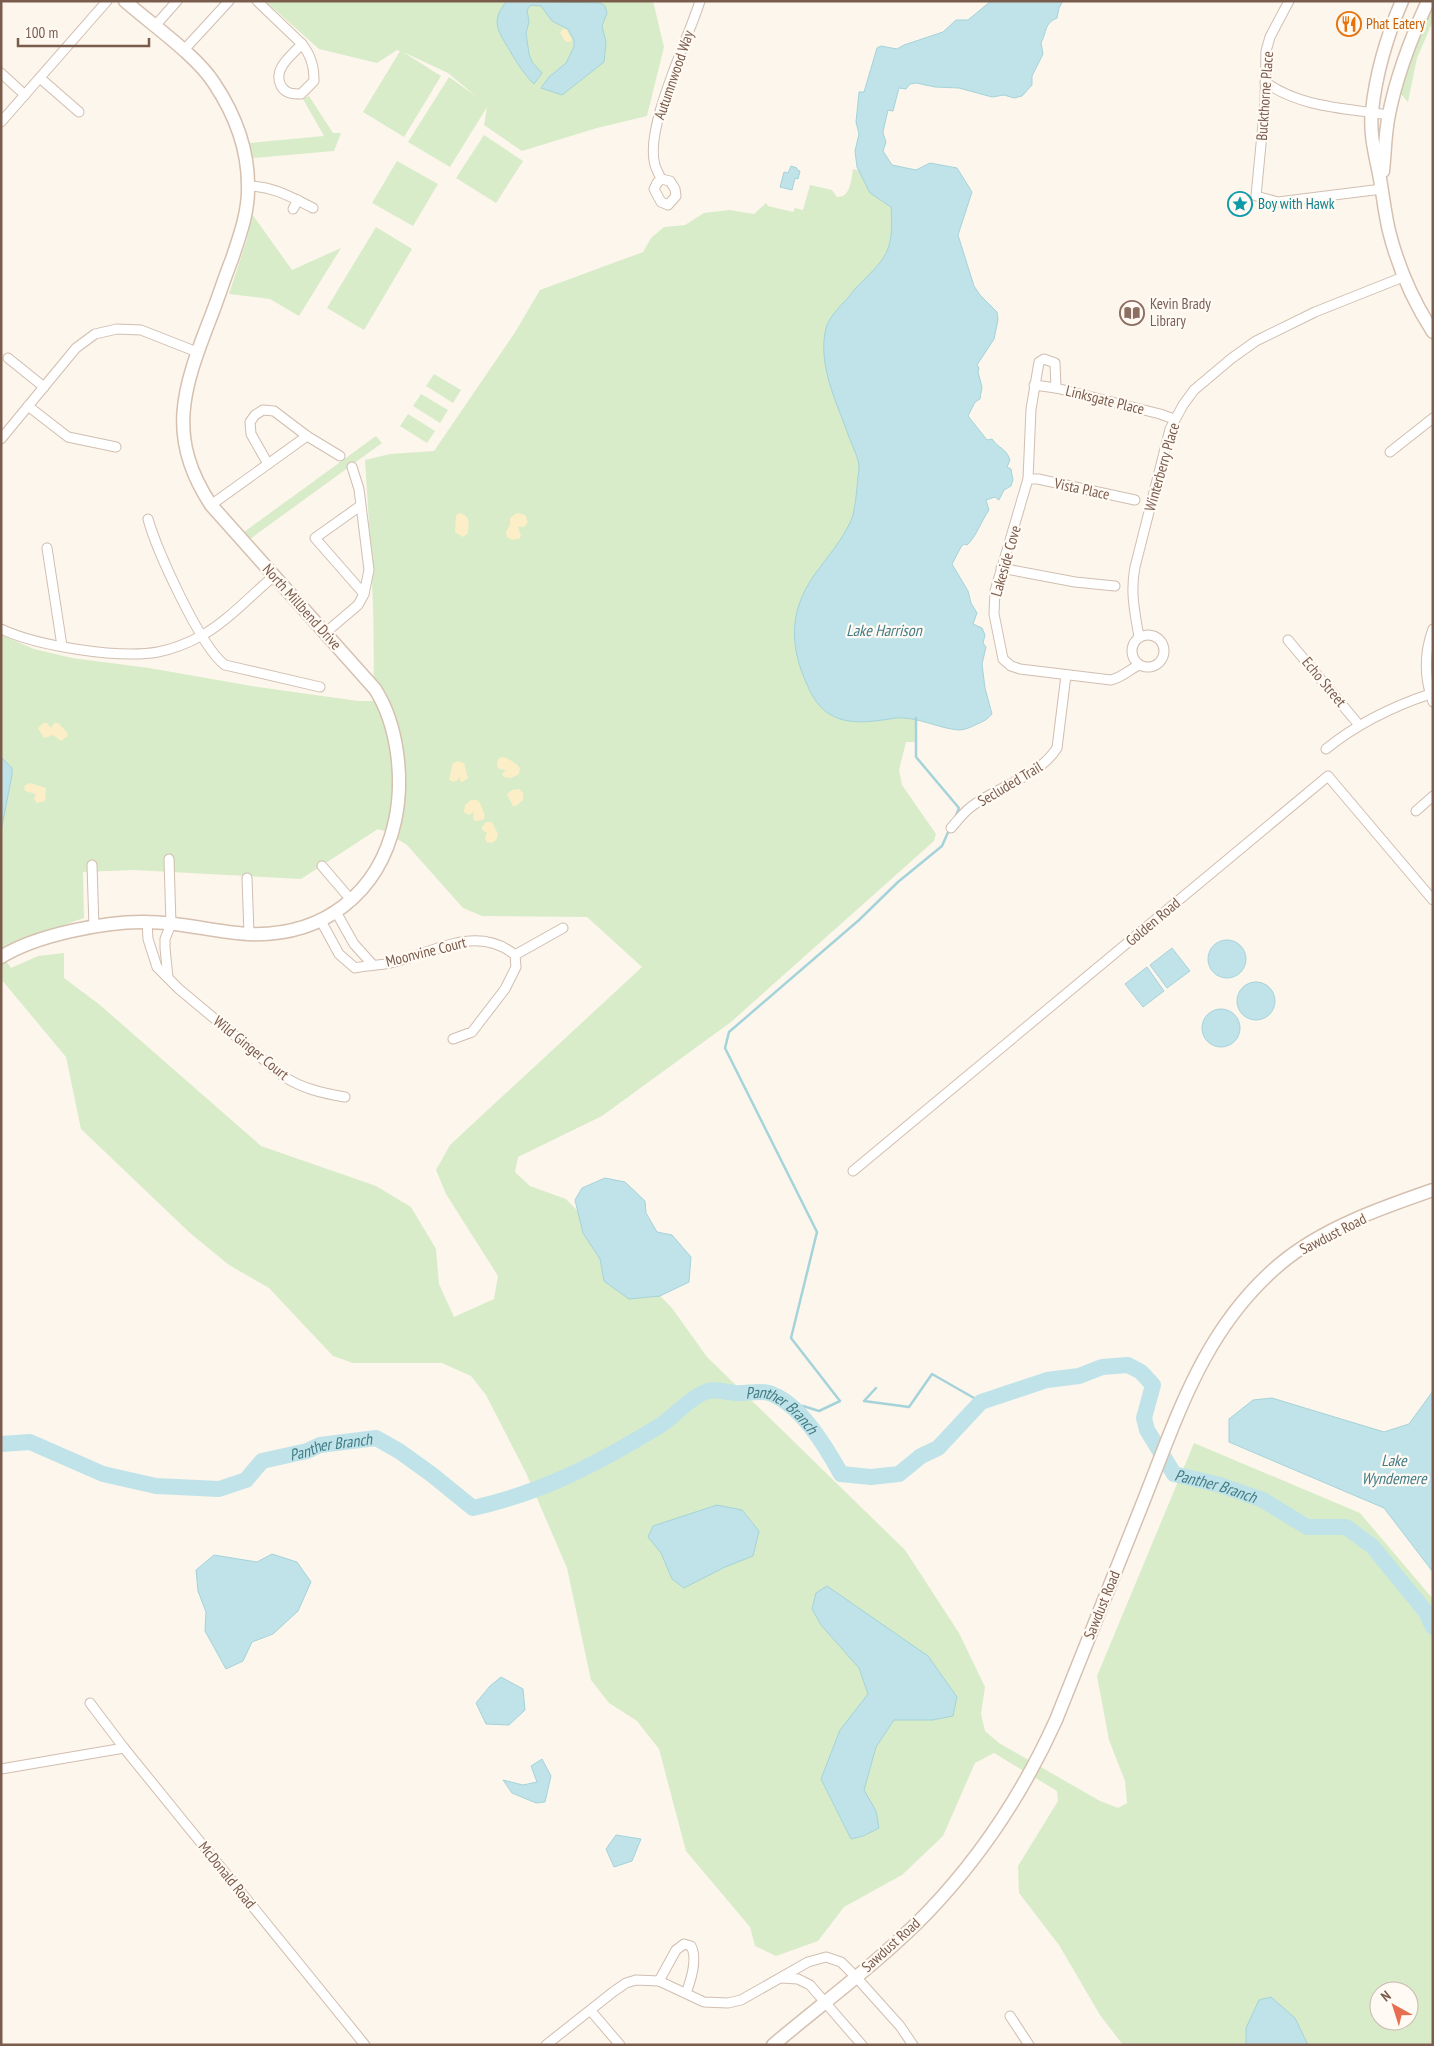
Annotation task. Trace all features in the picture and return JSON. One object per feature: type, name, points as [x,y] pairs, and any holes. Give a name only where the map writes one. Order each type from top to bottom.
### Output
[{"type":"street","points":[[1,122],[107,1]]},
{"type":"street","name":"North Millbend Drive","points":[[1,957],[29,944],[64,933],[116,923],[147,922],[171,924],[248,934],[292,930],[321,921],[352,900],[372,878],[388,848],[397,813],[398,771],[396,742],[387,710],[375,689],[211,505],[193,473],[184,440],[183,406],[197,352],[240,235],[246,211],[248,186],[244,153],[230,110],[213,82],[183,51],[125,1]]},
{"type":"street","points":[[154,27],[178,1]]},
{"type":"street","points":[[183,51],[229,1]]},
{"type":"street","points":[[257,1],[302,44],[310,55],[314,70],[314,81],[301,94],[291,94],[283,89],[278,80],[279,70],[302,44]]},
{"type":"street","name":"Autumnwood Way","points":[[661,179],[654,164],[653,152],[659,114],[700,1]]},
{"type":"street","name":"Buckthorne Place","points":[[1289,1],[1270,37],[1266,51],[1265,103],[1256,196],[1278,202],[1382,189]]},
{"type":"street","points":[[1402,1],[1388,35],[1379,69],[1372,112],[1372,135],[1388,230],[1403,277],[1433,332]]},
{"type":"street","points":[[1382,189],[1388,115],[1409,41],[1428,1]]},
{"type":"street","points":[[1,73],[25,95]]},
{"type":"street","points":[[40,78],[79,112]]},
{"type":"street","points":[[1265,82],[1278,91],[1321,106],[1388,115]]},
{"type":"street","points":[[248,186],[284,192],[312,208]]},
{"type":"street","points":[[293,209],[298,200]]},
{"type":"street","name":"Winterberry Place","points":[[1139,665],[1132,655],[1135,641],[1139,637],[1133,606],[1132,584],[1150,507],[1174,419],[1194,390],[1232,358],[1256,342],[1315,312],[1403,277]]},
{"type":"street","points":[[1,439],[76,348],[90,338],[106,331],[128,328],[141,330],[197,352]]},
{"type":"street","points":[[8,358],[44,387]]},
{"type":"street","name":"Lakeside Cove","points":[[1056,388],[1055,363],[1044,359],[1039,362],[1034,385],[1028,479],[995,591],[994,614],[1004,659],[1010,666],[1020,669],[1111,680],[1123,677],[1139,665]]},
{"type":"street","name":"Linksgate Place","points":[[1034,385],[1056,388],[1174,419]]},
{"type":"street","points":[[28,406],[68,437],[116,447]]},
{"type":"street","points":[[268,464],[252,434],[250,422],[255,415],[263,410],[274,411],[307,436],[340,456]]},
{"type":"street","points":[[1390,452],[1433,418]]},
{"type":"street","points":[[211,505],[307,436]]},
{"type":"street","points":[[325,632],[358,605],[364,594],[369,570],[359,489],[352,467]]},
{"type":"street","name":"Vista Place","points":[[1028,479],[1038,479],[1135,500]]},
{"type":"street","points":[[360,506],[315,538],[364,594]]},
{"type":"street","points":[[148,519],[155,543],[201,636],[218,660],[225,665],[320,687]]},
{"type":"street","points":[[47,548],[62,646]]},
{"type":"street","points":[[1001,568],[1075,582],[1115,586]]},
{"type":"street","points":[[1,629],[42,643],[86,650],[149,653],[172,648],[201,636],[227,617],[274,576]]},
{"type":"street","points":[[1326,749],[1359,725],[1403,702],[1431,698],[1426,677],[1426,659],[1427,644],[1433,628]]},
{"type":"street","points":[[1139,637],[1155,636],[1163,644],[1164,650],[1160,662],[1155,666],[1139,665]]},
{"type":"street","name":"Echo Street","points":[[1288,640],[1359,725]]},
{"type":"street","name":"Secluded Trail","points":[[951,828],[964,812],[976,803],[1040,767],[1051,758],[1057,748],[1066,675]]},
{"type":"street","name":"Golden Road","points":[[853,1171],[1328,776],[1433,900]]},
{"type":"street","points":[[1416,811],[1433,796]]},
{"type":"street","points":[[168,978],[165,939],[171,924],[169,859]]},
{"type":"street","points":[[92,865],[94,927]]},
{"type":"street","points":[[322,866],[352,900]]},
{"type":"street","points":[[247,878],[248,934]]},
{"type":"street","name":"Moonvine Court","points":[[336,912],[354,944],[372,964]]},
{"type":"street","name":"Moonvine Court","points":[[321,921],[339,954],[355,968],[372,964],[388,964],[467,940],[493,942],[505,947],[515,955]]},
{"type":"street","name":"Wild Ginger Court","points":[[147,922],[150,951],[157,967],[168,978],[296,1085],[310,1090],[345,1097]]},
{"type":"street","points":[[453,1040],[472,1032],[505,988],[516,967],[515,955],[563,928]]},
{"type":"street","name":"Sawdust Road","points":[[773,2045],[902,1937],[941,1896],[984,1843],[1011,1805],[1037,1762],[1056,1720],[1195,1373],[1239,1304],[1280,1264],[1321,1236],[1397,1203],[1433,1190]]},
{"type":"street","name":"McDonald Road","points":[[90,1703],[124,1748],[365,2045]]},
{"type":"street","points":[[1,1770],[124,1748]]},
{"type":"street","points":[[659,1980],[676,1950],[684,1944],[691,1946],[695,1954],[690,1983],[686,1993]]},
{"type":"street","points":[[546,2045],[626,1984],[636,1980],[659,1980],[704,2002],[728,2003],[741,2000],[808,1962],[826,1957],[841,1962],[856,1977],[900,2026],[913,2045]]},
{"type":"street","points":[[781,1978],[798,1979],[810,1985],[862,2045]]},
{"type":"street","points":[[591,2011],[620,2045]]},
{"type":"street","points":[[1010,2016],[1029,2045]]},
{"type":"green space","points":[[265,1],[653,1],[664,47],[647,116],[597,128],[522,151],[484,125],[487,107],[450,167],[408,142],[449,77],[477,97],[448,73],[403,52],[441,76],[404,137],[363,112],[400,51],[397,50],[377,63],[319,49]]},
{"type":"green space","points":[[1433,4],[1433,21],[1417,58],[1408,102],[1400,93],[1416,44]]},
{"type":"green space","points":[[309,96],[333,133],[341,133],[334,151],[253,158],[250,143],[324,136],[303,99]]},
{"type":"green space","points":[[484,135],[523,161],[496,203],[456,178]]},
{"type":"green space","points":[[397,161],[438,184],[413,226],[372,203]]},
{"type":"green space","points":[[853,169],[885,176],[897,184],[919,551],[916,742],[906,742],[899,770],[902,785],[936,834],[934,841],[731,1022],[602,1116],[518,1157],[515,1172],[530,1186],[566,1199],[672,1308],[707,1357],[905,1550],[959,1633],[985,1687],[981,1714],[985,1731],[999,1743],[1100,1801],[1118,1808],[1127,1803],[1125,1781],[1109,1740],[1097,1676],[1194,1443],[1360,1513],[1433,1599],[1433,2045],[1123,2045],[1100,2015],[1059,1945],[1019,1893],[1018,1866],[1058,1801],[1057,1791],[994,1753],[975,1763],[943,1836],[902,1875],[844,1907],[818,1941],[776,1956],[755,1946],[750,1927],[686,1851],[659,1749],[637,1721],[609,1703],[591,1680],[567,1568],[526,1473],[486,1395],[471,1376],[442,1363],[353,1363],[333,1356],[269,1288],[229,1265],[190,1233],[81,1129],[66,1057],[1,979],[1,954],[11,968],[38,956],[64,953],[64,978],[100,1005],[261,1146],[376,1186],[411,1207],[436,1249],[439,1284],[454,1317],[494,1299],[498,1276],[446,1194],[436,1170],[450,1145],[642,967],[587,917],[482,916],[463,908],[407,845],[378,829],[301,879],[133,870],[83,872],[84,918],[21,940],[1,950],[1,635],[34,649],[72,658],[149,668],[258,687],[358,701],[373,701],[373,610],[365,460],[390,454],[434,451],[514,334],[540,290],[643,252],[651,238],[664,227],[685,225],[704,213],[729,210],[754,214],[766,203],[768,206],[793,212],[795,208],[803,210],[810,185],[832,190],[837,197],[842,196],[848,191]]},
{"type":"green space","points":[[252,214],[292,270],[341,248],[299,316],[270,299],[229,294],[247,239]]},
{"type":"green space","points":[[376,227],[412,249],[364,330],[327,308]]},
{"type":"green space","points":[[434,374],[461,390],[453,403],[426,386]]},
{"type":"green space","points":[[421,394],[448,410],[440,423],[413,406]]},
{"type":"green space","points":[[408,414],[435,431],[427,443],[400,426]]},
{"type":"green space","points":[[376,436],[382,443],[250,539],[244,532]]},
{"type":"sand","points":[[563,29],[566,29],[572,40],[570,42],[566,42],[560,33]]},
{"type":"sand","points":[[459,513],[466,516],[469,526],[468,533],[463,537],[455,532],[456,516]]},
{"type":"sand","points":[[517,513],[525,515],[528,522],[524,527],[518,527],[521,536],[519,539],[512,540],[507,537],[506,532],[510,525],[510,518]]},
{"type":"sand","points":[[43,723],[47,723],[51,728],[54,723],[58,723],[67,732],[68,736],[61,741],[53,735],[44,738],[38,728]]},
{"type":"sand","points":[[501,757],[509,759],[519,766],[519,774],[511,778],[504,777],[502,774],[506,770],[499,769],[497,766],[498,760]]},
{"type":"sand","points":[[458,761],[464,763],[468,778],[462,782],[459,775],[458,780],[453,782],[449,779],[453,763]]},
{"type":"sand","points":[[30,783],[46,788],[45,801],[37,803],[34,799],[36,794],[25,791],[24,786]]},
{"type":"sand","points":[[519,789],[523,793],[523,800],[516,806],[513,806],[507,794],[512,790]]},
{"type":"sand","points":[[471,800],[477,800],[480,803],[485,816],[483,820],[475,821],[473,818],[474,812],[469,815],[464,812],[465,805]]},
{"type":"sand","points":[[486,822],[492,822],[498,834],[496,840],[492,843],[487,842],[485,838],[487,832],[483,831],[482,827]]},
{"type":"water","points":[[507,1],[601,3],[605,6],[607,13],[602,26],[606,42],[604,62],[562,95],[541,88],[549,77],[566,63],[574,47],[574,40],[568,29],[552,21],[541,6],[531,5],[527,10],[529,22],[526,33],[529,54],[532,62],[542,73],[534,84],[515,60],[499,32],[498,15]]},
{"type":"water","name":"Lake Harrison","points":[[991,1],[1063,1],[1057,18],[1050,22],[1046,28],[1041,43],[1043,54],[1032,76],[1032,85],[1022,96],[1014,98],[1004,95],[992,97],[959,88],[935,87],[916,83],[910,84],[906,89],[899,88],[893,111],[888,110],[883,133],[886,142],[883,151],[892,165],[916,170],[930,163],[957,168],[972,192],[958,235],[974,286],[997,312],[998,320],[994,339],[977,365],[982,387],[980,399],[975,402],[968,416],[987,440],[992,439],[1006,453],[1010,460],[1007,467],[1011,469],[1013,480],[1011,486],[1004,490],[999,500],[995,497],[986,500],[989,510],[974,537],[967,545],[964,544],[961,547],[952,564],[968,591],[971,603],[977,613],[973,624],[982,628],[985,635],[983,643],[986,647],[982,664],[985,688],[992,714],[981,722],[959,730],[904,718],[857,722],[845,720],[825,711],[816,702],[809,689],[797,656],[795,625],[797,610],[810,581],[839,541],[850,522],[854,512],[857,488],[859,466],[826,370],[824,342],[826,328],[835,312],[886,254],[891,235],[891,207],[870,193],[857,167],[855,151],[859,134],[856,122],[859,92],[864,92],[877,48],[881,46],[897,49],[943,32],[956,20],[968,20]]},
{"type":"water","points":[[791,166],[800,171],[798,179],[795,178],[792,190],[780,187],[784,172],[788,173]]},
{"type":"water","points":[[1,757],[12,768],[12,775],[1,831]]},
{"type":"water","points":[[1227,940],[1240,946],[1246,959],[1240,972],[1227,978],[1214,972],[1208,959],[1214,946]]},
{"type":"water","points":[[1172,948],[1190,971],[1167,988],[1150,965]]},
{"type":"water","points":[[1147,967],[1164,991],[1143,1007],[1125,984]]},
{"type":"water","points":[[1256,982],[1269,988],[1275,1001],[1269,1014],[1256,1020],[1243,1014],[1237,1001],[1243,988]]},
{"type":"water","points":[[1221,1009],[1234,1015],[1240,1028],[1234,1041],[1221,1047],[1208,1041],[1202,1028],[1208,1015]]},
{"type":"water","points":[[605,1178],[625,1182],[645,1201],[646,1213],[657,1232],[672,1235],[691,1257],[689,1282],[660,1296],[629,1299],[604,1281],[600,1259],[583,1233],[575,1200],[582,1188]]},
{"type":"water","name":"Lake Wyndemere","points":[[1433,1391],[1433,1572],[1384,1508],[1229,1442],[1229,1419],[1253,1400],[1272,1398],[1384,1432],[1409,1424]]},
{"type":"water","points":[[717,1505],[742,1510],[759,1531],[753,1556],[725,1567],[684,1588],[672,1579],[661,1553],[648,1537],[653,1526]]},
{"type":"water","points":[[272,1554],[297,1562],[311,1582],[298,1611],[273,1634],[252,1642],[243,1661],[226,1669],[205,1631],[206,1612],[198,1591],[196,1570],[214,1555],[257,1562]]},
{"type":"water","points":[[827,1586],[928,1656],[957,1697],[953,1716],[933,1720],[894,1720],[876,1747],[864,1790],[876,1811],[879,1828],[863,1836],[851,1839],[821,1779],[840,1730],[868,1694],[859,1668],[821,1625],[812,1609],[816,1593]]},
{"type":"water","points":[[501,1677],[523,1689],[525,1710],[509,1725],[486,1724],[476,1703],[490,1686]]},
{"type":"water","points":[[542,1759],[551,1776],[545,1802],[536,1803],[512,1793],[503,1780],[523,1785],[537,1782],[531,1766]]},
{"type":"water","points":[[616,1835],[641,1839],[632,1861],[614,1867],[606,1849]]},
{"type":"water","points":[[1271,1997],[1295,2018],[1308,2045],[1246,2045],[1246,2028],[1259,2000]]},
{"type":"waterway","points":[[916,718],[916,757],[959,808],[955,818]]},
{"type":"waterway","points":[[800,1415],[803,1406],[819,1411],[840,1401],[791,1338],[817,1232],[725,1048],[729,1032],[859,920],[898,882],[942,846],[949,830]]},
{"type":"waterway","name":"Panther Branch","points":[[1,1444],[30,1442],[103,1474],[156,1486],[219,1489],[246,1480],[262,1461],[307,1451],[320,1445],[376,1438],[399,1451],[431,1474],[473,1508],[522,1494],[568,1476],[612,1454],[656,1428],[698,1395],[708,1391],[765,1392],[780,1398],[791,1406],[811,1427],[841,1474],[871,1477],[899,1474],[921,1456],[938,1448],[981,1402],[1047,1380],[1079,1376],[1102,1367],[1128,1365],[1141,1372],[1153,1385],[1144,1418],[1147,1430],[1174,1474],[1220,1485],[1263,1500],[1307,1527],[1346,1527],[1372,1546],[1426,1612],[1433,1627]]},
{"type":"waterway","points":[[876,1388],[864,1401],[909,1407],[932,1374],[981,1402]]},
{"type":"place","name":"Phat Eatery","points":[[1349,24]]},
{"type":"place","name":"Boy with Hawk","points":[[1240,204]]},
{"type":"place","name":"Kevin Brady Library","points":[[1132,313]]}]
